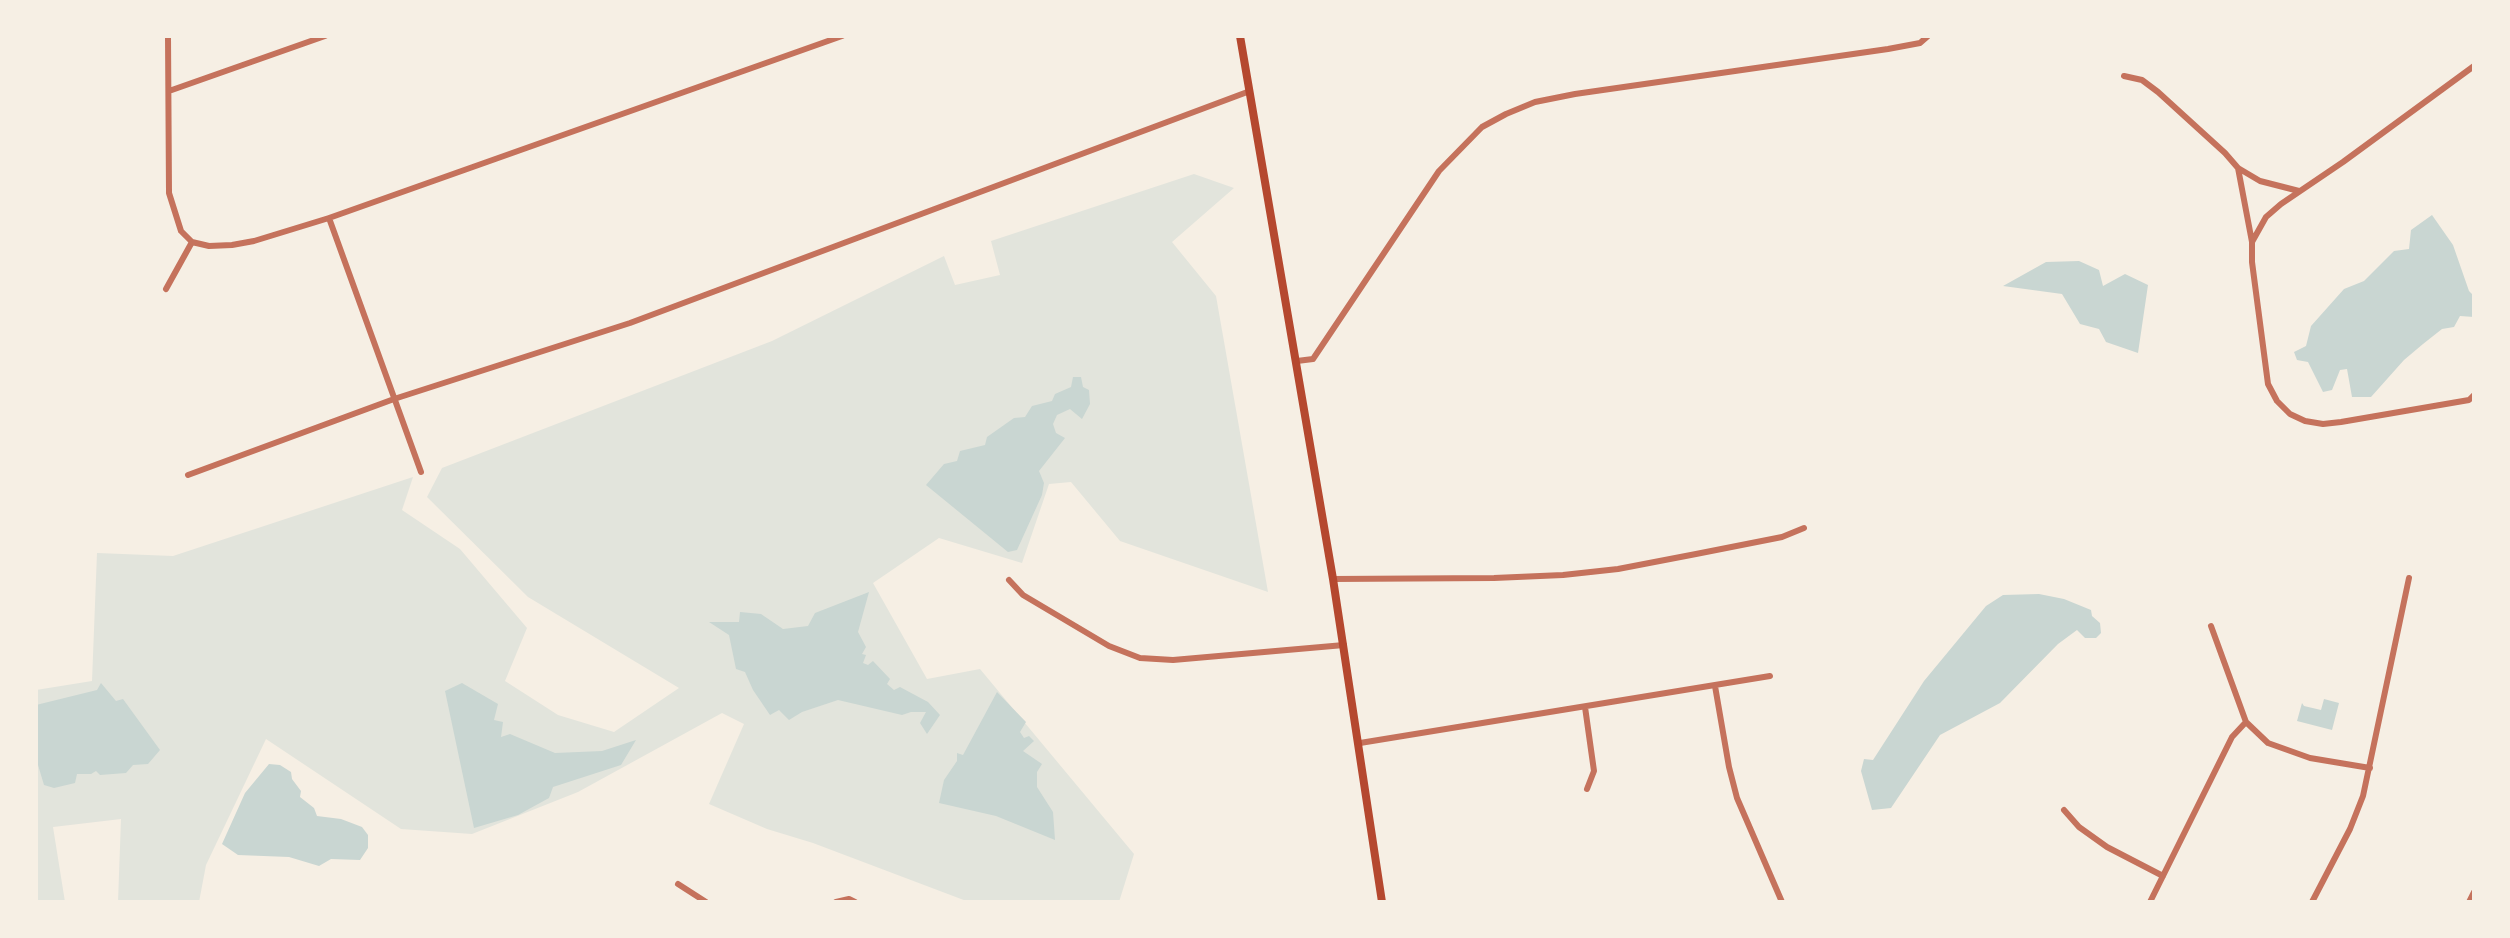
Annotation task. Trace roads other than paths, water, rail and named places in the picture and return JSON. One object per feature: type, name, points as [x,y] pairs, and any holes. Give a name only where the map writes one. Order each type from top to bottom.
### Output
[{"type":"main road","points":[[1240,36],[1344,645],[1382,902]]},
{"type":"street","points":[[168,36],[169,193],[181,231],[192,242],[209,246],[254,241],[329,218],[842,36]]},
{"type":"street","points":[[169,91],[325,36]]},
{"type":"street","points":[[1297,361],[1313,359],[1439,171],[1482,127],[1506,114],[1535,102],[1575,94],[1888,49],[1920,43],[1928,36]]},
{"type":"street","points":[[2252,242],[2266,217],[2474,66]]},
{"type":"street","points":[[2124,76],[2142,80],[2158,92],[2238,168],[2260,181],[2299,191]]},
{"type":"street","points":[[188,475],[394,399],[630,323],[1250,91]]},
{"type":"street","points":[[2238,168],[2252,242],[2268,384],[2277,401],[2290,414],[2323,424],[2469,400],[2474,395]]},
{"type":"street","points":[[329,218],[421,472]]},
{"type":"street","points":[[166,289],[192,242]]},
{"type":"street","points":[[1333,579],[1494,578],[1618,569],[1782,537],[1804,528]]},
{"type":"street","points":[[2312,902],[2350,829],[2363,796],[2409,578]]},
{"type":"street","points":[[1009,580],[1023,595],[1109,646],[1140,658],[1173,660],[1344,645]]},
{"type":"street","points":[[2211,626],[2246,722],[2268,743],[2289,752],[2370,768]]},
{"type":"street","points":[[1360,743],[1770,676]]},
{"type":"street","points":[[1715,686],[1737,798],[1782,902]]},
{"type":"street","points":[[1585,707],[1594,771],[1587,789]]},
{"type":"street","points":[[2150,902],[2232,737],[2246,722]]},
{"type":"street","points":[[2064,810],[2079,827],[2107,847],[2163,876]]},
{"type":"street","points":[[678,884],[706,902]]},
{"type":"street","points":[[2469,902],[2474,892]]},
{"type":"street","points":[[836,902],[849,899],[855,902]]}]
